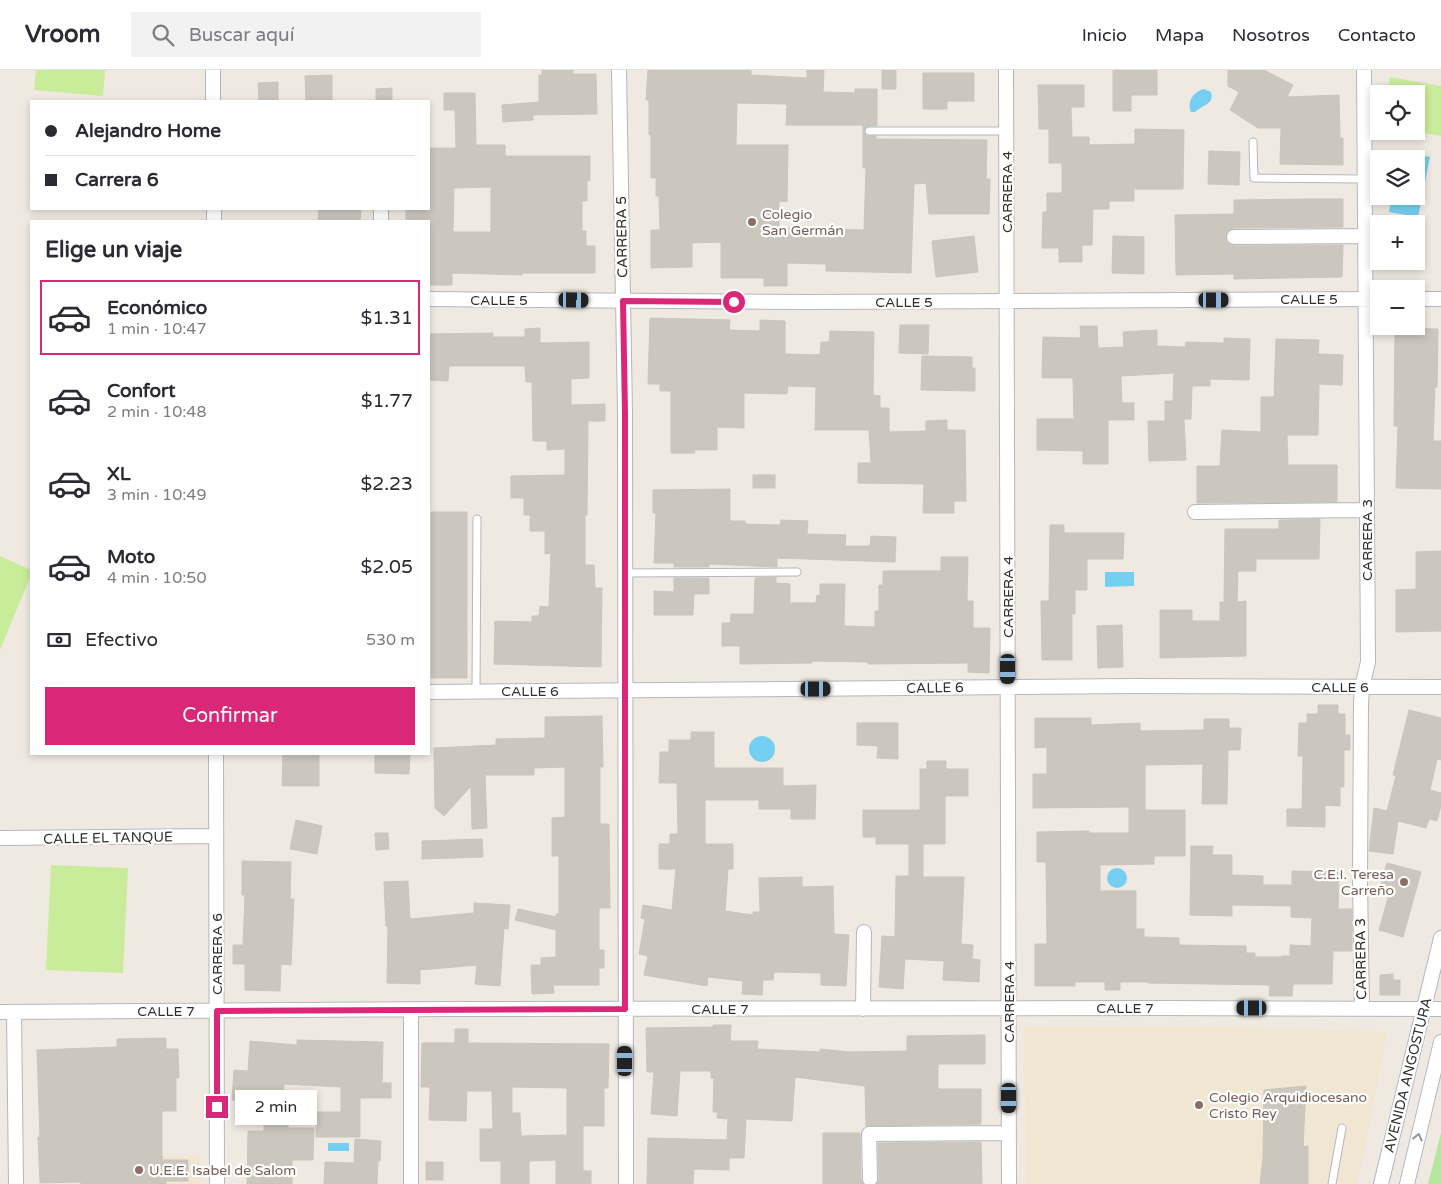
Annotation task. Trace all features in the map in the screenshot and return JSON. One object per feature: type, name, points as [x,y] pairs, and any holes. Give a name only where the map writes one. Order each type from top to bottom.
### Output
[{"type":"street","points":[[213,70],[214,100]]},
{"type":"street","name":"CARRERA 5","points":[[619,70],[625,573],[626,1184]]},
{"type":"street","name":"CARRERA 4","points":[[1006,70],[1009,1184]]},
{"type":"street","name":"CARRERA 3","points":[[1364,70],[1365,236],[1370,281]]},
{"type":"street","points":[[1234,237],[1365,236]]},
{"type":"street","name":"CALLE 5","points":[[430,299],[808,302],[1370,299]]},
{"type":"street","points":[[1425,299],[1441,299]]},
{"type":"street","name":"CARRERA 3","points":[[1362,1009],[1360,880],[1362,687],[1368,662],[1366,510],[1371,335]]},
{"type":"street","points":[[1196,512],[1366,510]]},
{"type":"street","name":"CALLE 6","points":[[430,692],[1441,687]]},
{"type":"street","name":"CARRERA 6","points":[[216,755],[217,1184]]},
{"type":"street","name":"CALLE EL TANQUE","points":[[0,838],[216,836]]},
{"type":"street","points":[[863,1009],[864,932]]},
{"type":"street","name":"AVENIDA ANGOSTURA","points":[[1382,1184],[1441,938]]},
{"type":"street","name":"CALLE 7","points":[[7,1012],[1009,1008],[1441,1010]]},
{"type":"street","points":[[410,1009],[411,1184]]},
{"type":"street","points":[[7,1012],[16,1184]]},
{"type":"street","name":"AVENIDA ANGOSTURA","points":[[1407,1184],[1441,1042]]},
{"type":"street","points":[[870,1179],[869,1134],[1009,1133]]},
{"type":"lane","points":[[869,131],[1007,131]]},
{"type":"lane","points":[[1253,142],[1254,178],[1364,179]]},
{"type":"lane","points":[[476,692],[477,519]]},
{"type":"lane","points":[[625,573],[798,572]]},
{"type":"lane","points":[[1332,1184],[1342,1128]]},
{"type":"shaded area","name":"Colegio Arquidiocesano Cristo Rey","points":[[1024,1027],[1239,1027],[1387,1032],[1365,1149],[1356,1184],[1026,1184]]},
{"type":"shaded area","name":"U.E.E. Isabel de Salom","points":[[200,1155],[200,1184],[79,1184],[79,1157]]},
{"type":"green space","points":[[36,70],[105,70],[103,96],[34,90]]},
{"type":"green space","points":[[1390,77],[1441,86],[1441,136],[1425,133],[1425,85],[1389,85]]},
{"type":"green space","points":[[0,556],[30,570],[30,577],[0,650]]},
{"type":"green space","points":[[51,865],[128,868],[123,973],[46,970]]},
{"type":"green space","points":[[1441,1133],[1441,1184],[1428,1184]]},
{"type":"water","points":[[1204,89],[1211,92],[1210,102],[1195,112],[1191,112],[1190,101],[1197,92]]},
{"type":"water","points":[[1425,156],[1430,157],[1425,182]]},
{"type":"water","points":[[1390,205],[1420,205],[1418,215],[1389,212]]},
{"type":"water","points":[[1105,572],[1134,572],[1134,586],[1105,587]]},
{"type":"water","points":[[762,736],[771,740],[775,749],[771,758],[762,762],[753,758],[749,749],[753,740]]},
{"type":"water","points":[[1117,868],[1124,871],[1127,878],[1124,885],[1117,888],[1110,885],[1107,878],[1110,871]]},
{"type":"water","points":[[328,1143],[349,1143],[349,1151],[328,1151]]},
{"type":"building","points":[[542,70],[573,70],[573,74],[596,74],[597,114],[533,115],[533,120],[503,122],[502,105],[539,102],[539,75],[542,75]]},
{"type":"building","points":[[648,70],[751,70],[751,75],[807,78],[807,70],[824,70],[823,92],[855,93],[855,89],[877,89],[877,126],[865,128],[864,131],[867,136],[876,136],[876,139],[987,140],[986,179],[990,179],[989,214],[929,214],[926,183],[914,184],[911,273],[826,271],[826,264],[787,263],[787,286],[764,286],[764,278],[721,278],[721,242],[692,243],[692,267],[651,268],[651,230],[660,230],[659,196],[656,196],[656,178],[651,178],[649,100],[646,100]],"holes":[[[737,103],[787,104],[786,125],[863,125],[863,168],[866,168],[864,230],[779,228],[779,201],[787,202],[788,145],[736,145]]]},
{"type":"building","points":[[882,70],[896,70],[896,89],[882,89]]},
{"type":"building","points":[[1113,70],[1157,70],[1157,95],[1131,95],[1131,111],[1113,111]]},
{"type":"building","points":[[1228,70],[1264,70],[1293,85],[1287,97],[1339,95],[1340,138],[1343,138],[1343,165],[1280,164],[1281,128],[1258,128],[1230,110],[1239,92],[1228,86]]},
{"type":"building","points":[[923,73],[974,73],[974,101],[947,101],[947,109],[923,109]]},
{"type":"building","points":[[332,75],[332,100],[306,100],[305,76]]},
{"type":"building","points":[[278,82],[278,100],[259,100],[258,83]]},
{"type":"building","points":[[1038,85],[1084,85],[1084,107],[1071,107],[1072,137],[1089,137],[1089,145],[1135,144],[1135,129],[1184,130],[1183,189],[1134,189],[1134,201],[1109,201],[1109,209],[1093,209],[1092,245],[1082,245],[1082,262],[1059,262],[1059,248],[1042,248],[1043,212],[1047,212],[1047,193],[1062,193],[1062,163],[1049,163],[1049,129],[1039,129]]},
{"type":"building","points":[[392,88],[392,100],[376,100],[376,89]]},
{"type":"building","points":[[444,93],[475,93],[476,145],[505,145],[505,156],[590,156],[590,181],[587,180],[587,201],[582,201],[582,231],[586,231],[586,246],[595,246],[595,273],[522,273],[522,275],[452,273],[452,285],[430,285],[430,220],[406,220],[406,210],[430,210],[430,148],[456,148],[455,110],[444,110]],"holes":[[[491,187],[491,232],[453,232],[454,188]]]},
{"type":"building","points":[[1209,151],[1240,152],[1239,185],[1208,184]]},
{"type":"building","points":[[1343,199],[1343,227],[1234,228],[1227,232],[1226,241],[1234,246],[1343,245],[1342,277],[1234,279],[1234,274],[1176,275],[1175,215],[1234,214],[1234,200]]},
{"type":"building","points":[[319,210],[361,210],[360,220],[318,220]]},
{"type":"building","points":[[974,236],[978,272],[936,277],[932,241]]},
{"type":"building","points":[[1113,236],[1144,237],[1144,274],[1112,273]]},
{"type":"building","points":[[650,318],[730,320],[729,330],[760,331],[760,320],[785,321],[785,354],[820,355],[821,342],[829,342],[830,331],[874,332],[873,395],[880,396],[880,408],[889,408],[889,432],[926,431],[926,421],[947,420],[947,430],[965,430],[966,501],[954,501],[954,513],[923,513],[924,484],[858,483],[858,463],[871,463],[869,430],[815,430],[816,387],[788,386],[787,394],[744,393],[744,428],[717,427],[717,450],[694,450],[695,453],[671,453],[671,391],[660,391],[660,384],[648,384]]},
{"type":"building","points":[[900,325],[929,325],[928,354],[899,353]]},
{"type":"building","points":[[1080,326],[1097,326],[1098,348],[1124,347],[1123,332],[1157,330],[1157,346],[1185,347],[1186,342],[1224,343],[1224,338],[1250,339],[1249,380],[1210,379],[1210,386],[1192,386],[1191,419],[1184,419],[1186,460],[1149,461],[1148,421],[1165,421],[1165,401],[1173,401],[1174,373],[1121,376],[1122,403],[1134,403],[1134,420],[1108,420],[1108,464],[1083,464],[1083,451],[1037,450],[1037,419],[1074,419],[1073,378],[1042,378],[1043,337],[1081,338]]},
{"type":"building","points":[[540,328],[540,343],[589,342],[589,378],[571,379],[571,405],[605,404],[605,421],[588,421],[587,515],[585,515],[585,565],[594,565],[595,588],[602,588],[601,667],[494,664],[495,621],[532,622],[532,616],[539,616],[540,606],[549,607],[551,553],[545,554],[545,531],[530,531],[530,515],[524,515],[524,498],[511,498],[511,476],[565,475],[565,449],[547,450],[547,441],[533,441],[532,382],[526,382],[525,366],[449,366],[448,381],[430,380],[430,334],[493,333],[493,337],[525,337],[525,329]]},
{"type":"building","points":[[1425,329],[1438,329],[1437,387],[1435,387],[1433,441],[1441,441],[1441,489],[1396,488],[1398,426],[1394,426],[1395,335],[1425,335]]},
{"type":"building","points":[[1276,339],[1319,340],[1318,354],[1343,355],[1342,385],[1319,384],[1318,435],[1287,435],[1288,465],[1337,465],[1337,502],[1197,503],[1197,466],[1220,466],[1222,430],[1261,432],[1261,397],[1274,397]]},
{"type":"building","points":[[922,356],[972,357],[972,368],[975,368],[975,391],[921,390]]},
{"type":"building","points":[[753,475],[775,475],[775,488],[753,488]]},
{"type":"building","points":[[730,489],[730,521],[745,521],[745,524],[780,525],[781,520],[808,521],[807,534],[846,535],[845,546],[870,546],[871,536],[896,537],[895,562],[777,558],[777,567],[709,564],[709,567],[674,567],[674,563],[654,563],[656,513],[653,513],[653,490]]},
{"type":"building","points":[[431,512],[467,512],[467,678],[431,678]]},
{"type":"building","points":[[1320,519],[1319,559],[1256,559],[1256,571],[1238,571],[1237,602],[1246,601],[1246,656],[1160,658],[1160,610],[1192,610],[1192,621],[1220,621],[1220,602],[1224,602],[1225,529],[1279,529],[1279,520]]},
{"type":"building","points":[[1050,525],[1064,525],[1064,533],[1124,533],[1123,559],[1087,559],[1087,590],[1075,590],[1075,614],[1072,614],[1072,660],[1042,660],[1041,601],[1049,601]]},
{"type":"building","points":[[1441,551],[1441,631],[1396,632],[1396,590],[1416,589],[1416,552]]},
{"type":"building","points":[[941,557],[968,557],[967,601],[973,601],[973,628],[990,628],[989,673],[968,672],[968,663],[868,664],[868,662],[812,661],[812,663],[740,664],[740,646],[722,646],[722,623],[730,623],[731,614],[754,614],[755,578],[776,577],[776,583],[790,584],[790,603],[816,603],[817,595],[820,596],[820,584],[845,584],[844,626],[875,627],[875,611],[879,611],[879,585],[883,585],[883,571],[941,571]]},
{"type":"building","points":[[674,578],[709,578],[709,594],[694,594],[693,615],[654,615],[654,591],[674,592]]},
{"type":"building","points":[[1122,625],[1123,667],[1098,668],[1097,626]]},
{"type":"building","points":[[1318,705],[1338,705],[1338,714],[1345,714],[1345,735],[1350,735],[1350,750],[1344,750],[1344,787],[1340,787],[1340,806],[1325,805],[1325,827],[1287,826],[1287,809],[1302,809],[1303,756],[1298,756],[1299,723],[1307,723],[1307,714],[1318,714]]},
{"type":"building","points":[[1409,710],[1441,718],[1441,760],[1437,759],[1430,790],[1441,793],[1441,805],[1437,821],[1429,819],[1426,828],[1398,821],[1393,854],[1369,851],[1374,808],[1387,811],[1396,776],[1393,775]]},
{"type":"building","points":[[602,716],[603,767],[600,767],[600,824],[609,824],[610,908],[599,908],[599,950],[604,950],[604,968],[599,968],[599,985],[553,985],[554,993],[532,994],[531,965],[541,965],[541,958],[556,957],[556,930],[515,920],[518,909],[556,917],[556,914],[559,914],[559,856],[552,856],[552,818],[565,817],[565,767],[534,768],[534,775],[485,775],[487,828],[472,829],[471,786],[444,816],[435,808],[434,748],[496,745],[496,739],[545,738],[545,717]]},
{"type":"building","points":[[1035,718],[1091,718],[1091,725],[1140,723],[1140,731],[1204,730],[1204,719],[1229,719],[1229,728],[1241,728],[1240,750],[1228,750],[1227,804],[1202,804],[1203,764],[1145,765],[1145,810],[1185,810],[1185,856],[1154,856],[1154,864],[1100,865],[1100,891],[1136,891],[1136,929],[1144,929],[1144,937],[1179,938],[1179,945],[1246,946],[1246,953],[1255,953],[1255,957],[1281,957],[1290,956],[1290,945],[1311,946],[1312,918],[1291,917],[1291,906],[1232,905],[1232,916],[1190,915],[1191,846],[1213,846],[1212,855],[1232,855],[1232,875],[1263,876],[1263,885],[1292,885],[1292,871],[1339,872],[1338,909],[1352,909],[1352,951],[1333,951],[1332,984],[1293,984],[1292,996],[1269,996],[1270,985],[1120,982],[1120,990],[1105,990],[1105,982],[1075,982],[1075,986],[1035,986],[1035,944],[1047,944],[1046,862],[1037,862],[1037,832],[1089,831],[1089,833],[1129,833],[1129,807],[1033,808],[1033,774],[1047,774],[1047,747],[1035,748]]},
{"type":"building","points":[[857,723],[898,723],[898,759],[877,758],[878,746],[857,745]]},
{"type":"building","points":[[691,732],[714,732],[714,768],[783,768],[783,786],[816,785],[815,819],[791,819],[791,809],[759,809],[759,800],[705,800],[705,844],[733,844],[733,869],[728,869],[725,911],[753,915],[753,912],[760,912],[759,878],[802,877],[802,887],[833,886],[834,934],[849,935],[846,986],[821,985],[821,973],[774,972],[773,980],[763,980],[762,995],[742,994],[743,981],[708,977],[707,986],[644,975],[648,956],[639,954],[645,919],[641,918],[643,905],[672,910],[676,869],[659,869],[659,844],[670,844],[670,834],[678,834],[677,783],[659,783],[660,752],[669,752],[669,740],[691,740]]},
{"type":"building","points":[[283,755],[319,755],[319,786],[282,786]]},
{"type":"building","points":[[375,755],[410,755],[409,774],[375,773]]},
{"type":"building","points":[[927,761],[946,761],[946,769],[968,769],[968,796],[945,796],[945,844],[923,844],[923,877],[964,877],[961,944],[973,945],[972,959],[980,960],[979,982],[943,980],[944,961],[905,959],[903,989],[879,987],[882,936],[895,937],[896,876],[909,876],[909,844],[876,844],[876,837],[863,837],[863,810],[920,810],[920,769],[927,769]]},
{"type":"building","points":[[296,820],[322,826],[317,854],[290,849]]},
{"type":"building","points":[[375,833],[388,833],[389,849],[376,850]]},
{"type":"building","points":[[482,839],[483,857],[422,859],[422,841]]},
{"type":"building","points":[[242,861],[291,862],[290,899],[294,899],[291,965],[281,964],[280,991],[245,990],[245,964],[233,964],[233,945],[243,945],[245,895],[242,895]]},
{"type":"building","points":[[1387,863],[1421,872],[1403,937],[1379,930],[1391,887],[1381,884]]},
{"type":"building","points":[[408,881],[410,919],[474,913],[474,903],[510,905],[508,929],[504,928],[500,986],[475,984],[477,965],[420,970],[420,984],[387,983],[388,926],[386,926],[384,882]]},
{"type":"building","points":[[1393,974],[1393,980],[1400,980],[1400,995],[1380,995],[1380,975]]},
{"type":"building","points":[[713,1025],[731,1025],[730,1041],[758,1041],[757,1049],[820,1052],[820,1049],[849,1052],[907,1051],[907,1036],[985,1035],[985,1064],[938,1064],[938,1089],[981,1089],[981,1124],[866,1126],[865,1086],[795,1077],[792,1121],[746,1119],[744,1158],[729,1158],[729,1170],[694,1169],[693,1184],[647,1184],[648,1138],[727,1140],[728,1119],[717,1118],[718,1112],[713,1112],[714,1078],[711,1078],[711,1071],[680,1071],[677,1116],[651,1114],[654,1072],[647,1072],[646,1028],[713,1027]]},
{"type":"building","points":[[455,1029],[468,1029],[468,1043],[609,1044],[608,1088],[604,1088],[604,1126],[583,1126],[583,1171],[591,1171],[591,1184],[556,1184],[556,1160],[529,1161],[529,1184],[501,1184],[501,1161],[480,1161],[480,1129],[493,1129],[492,1091],[467,1091],[466,1121],[429,1120],[430,1087],[421,1087],[422,1043],[455,1043]],"holes":[[[512,1087],[567,1088],[567,1135],[521,1136],[520,1113],[512,1113]]]},
{"type":"building","points":[[166,1038],[166,1049],[178,1049],[179,1078],[176,1078],[176,1111],[162,1111],[162,1160],[188,1160],[188,1181],[166,1181],[166,1184],[40,1183],[37,1050],[117,1047],[117,1039]]},
{"type":"building","points":[[297,1040],[383,1042],[382,1083],[391,1083],[391,1098],[360,1098],[360,1137],[316,1137],[316,1112],[341,1112],[341,1087],[284,1084],[282,1114],[288,1114],[288,1128],[314,1128],[313,1160],[292,1160],[292,1184],[247,1184],[248,1131],[264,1131],[264,1102],[232,1100],[234,1070],[248,1071],[250,1041],[297,1045]]},
{"type":"building","points":[[1306,1086],[1303,1147],[1308,1146],[1308,1184],[1260,1184],[1263,1158],[1264,1090]]},
{"type":"building","points":[[823,1133],[860,1133],[861,1179],[863,1184],[823,1184]]},
{"type":"building","points":[[355,1139],[381,1141],[377,1184],[324,1184],[325,1162],[354,1163]]},
{"type":"building","points":[[981,1142],[982,1184],[877,1184],[879,1179],[878,1143]]},
{"type":"building","points":[[426,1162],[443,1162],[443,1180],[426,1180]]},
{"type":"place","name":"Colegio San Germán","points":[[752,222]]},
{"type":"place","name":"C.E.I. Teresa Carreño","points":[[1404,882]]},
{"type":"place","name":"Colegio Arquidiocesano Cristo Rey","points":[[1199,1105]]},
{"type":"place","name":"U.E.E. Isabel de Salom","points":[[139,1170]]},
{"type":"route","points":[[217,1107],[217,1011],[448,1008],[625,1009],[625,413],[623,301],[734,302]]}]
